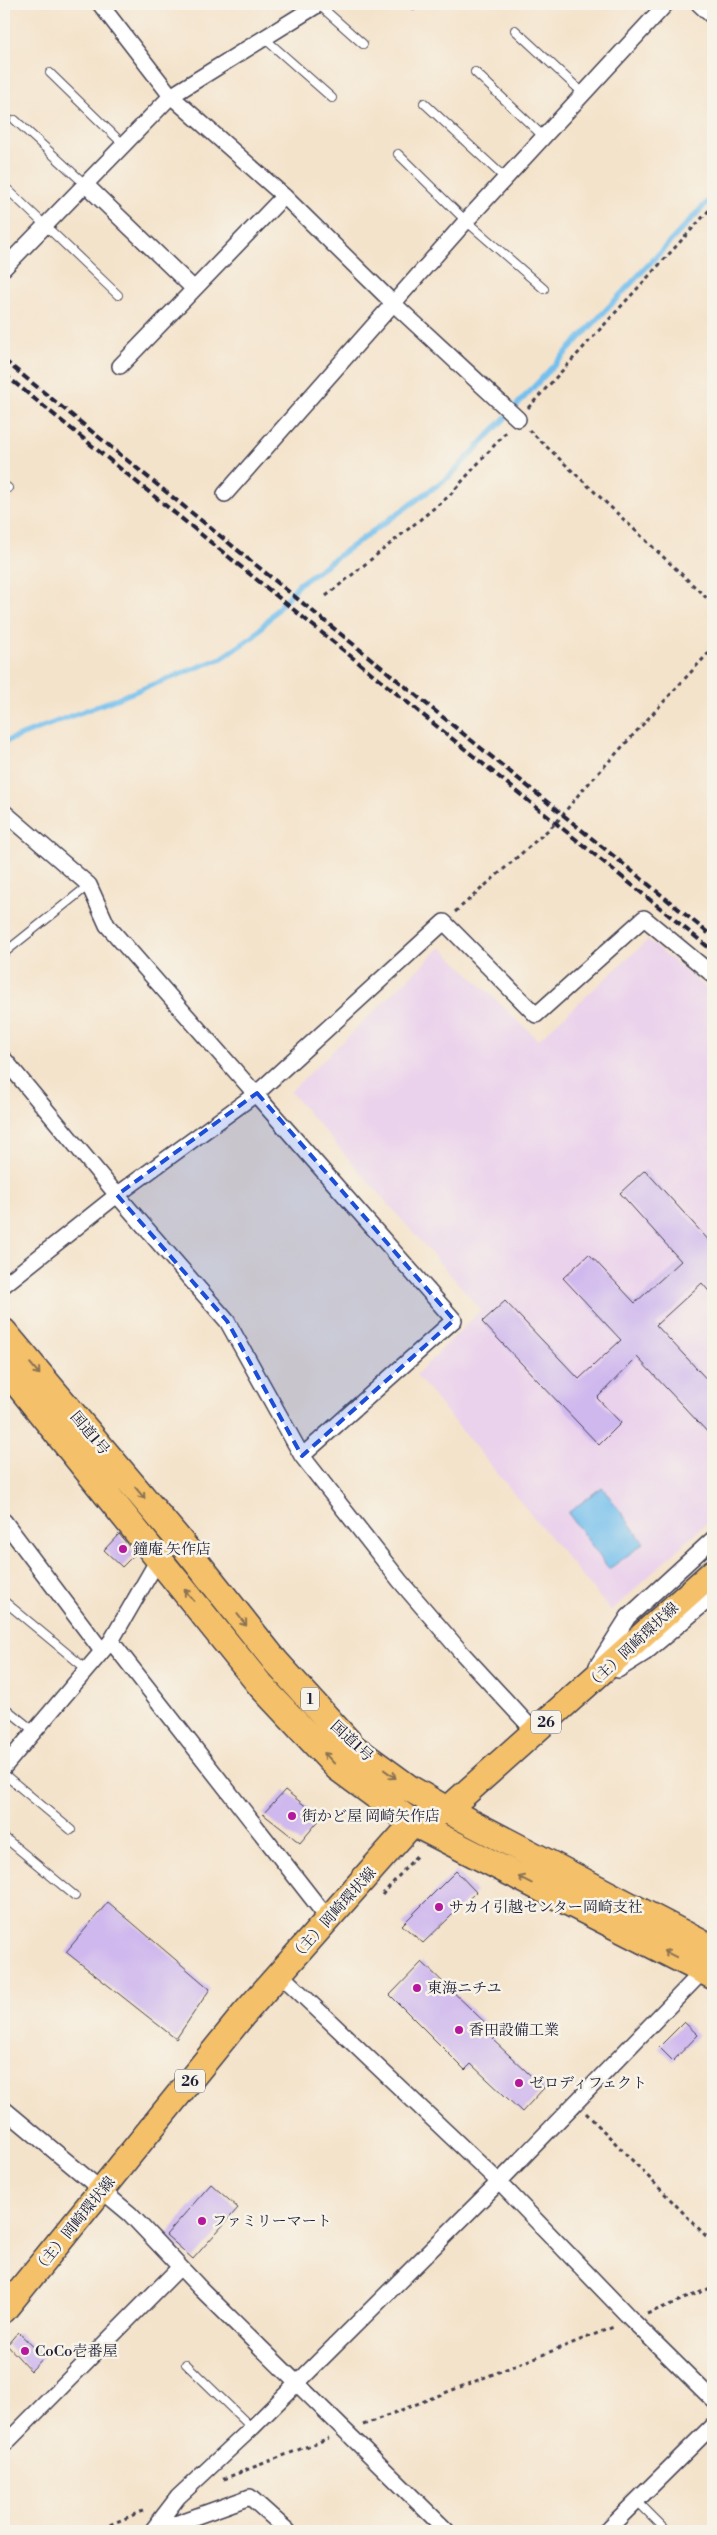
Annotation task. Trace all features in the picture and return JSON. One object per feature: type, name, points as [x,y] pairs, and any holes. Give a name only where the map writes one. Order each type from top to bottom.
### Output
[{"type":"highway","name":"国道1号","points":[[4,1332],[179,1540],[276,1662],[354,1748],[409,1788],[710,1965]]},
{"type":"highway","name":"国道1号","points":[[4,1367],[160,1558],[261,1686],[338,1768],[413,1823],[710,1965]]},
{"type":"main road","name":"（主）岡崎環状線","points":[[4,2310],[243,2015],[413,1823],[447,1810],[581,1693],[713,1572]]},
{"type":"street","points":[[100,4],[171,96],[284,196],[394,304],[518,419]]},
{"type":"street","points":[[4,268],[171,96],[318,4]]},
{"type":"street","points":[[225,494],[466,222],[666,4]]},
{"type":"street","points":[[699,4],[713,17]]},
{"type":"street","points":[[86,185],[194,290]]},
{"type":"street","points":[[120,366],[284,196]]},
{"type":"street","points":[[4,812],[89,885],[107,925],[257,1093],[454,1320],[302,1456]]},
{"type":"street","points":[[4,1285],[117,1195],[257,1093],[444,922],[536,1015],[644,918],[713,975]]},
{"type":"street","points":[[4,1059],[117,1195],[227,1321],[302,1456],[412,1595],[535,1732]]},
{"type":"street","points":[[4,1521],[329,1920]]},
{"type":"street","points":[[581,1693],[628,1617],[713,1538]]},
{"type":"street","points":[[4,1767],[85,1668],[106,1646],[160,1558],[179,1540]]},
{"type":"street","points":[[581,1693],[645,1653],[713,1596]]},
{"type":"street","points":[[157,2526],[178,2497],[252,2428],[295,2383],[499,2182],[710,1965]]},
{"type":"street","points":[[279,1973],[499,2182],[632,2320],[713,2400]]},
{"type":"street","points":[[4,2109],[130,2214],[295,2383],[447,2531]]},
{"type":"street","points":[[4,2446],[180,2267]]},
{"type":"street","points":[[606,2531],[713,2425]]},
{"type":"street","points":[[157,2526],[175,2524],[250,2497],[288,2531]]},
{"type":"lane","points":[[318,4],[363,44]]},
{"type":"lane","points":[[515,30],[584,94]]},
{"type":"lane","points":[[264,38],[332,98]]},
{"type":"lane","points":[[475,72],[544,137]]},
{"type":"lane","points":[[50,73],[124,145]]},
{"type":"lane","points":[[424,103],[506,179]]},
{"type":"lane","points":[[15,120],[86,185]]},
{"type":"lane","points":[[398,154],[466,222],[544,289]]},
{"type":"lane","points":[[4,186],[118,295]]},
{"type":"lane","points":[[4,953],[89,885]]},
{"type":"lane","points":[[4,1601],[85,1668]]},
{"type":"lane","points":[[4,1706],[34,1731]]},
{"type":"lane","points":[[4,1774],[71,1830]]},
{"type":"lane","points":[[4,1836],[75,1896]]},
{"type":"lane","points":[[186,2364],[252,2428]]},
{"type":"lane","points":[[636,2500],[668,2531]]},
{"type":"path","points":[[326,596],[449,496],[713,206]]},
{"type":"path","points":[[518,419],[713,604]]},
{"type":"path","points":[[444,922],[556,823],[579,794],[713,648]]},
{"type":"path","points":[[382,1895],[418,1854]]},
{"type":"path","points":[[576,2104],[708,2238],[713,2238]]},
{"type":"path","points":[[222,2480],[713,2287]]},
{"type":"path","points":[[95,2531],[178,2497]]},
{"type":"highlighted area","points":[[257,1093],[454,1320],[302,1456],[227,1321],[117,1195]]},
{"type":"shaded area","points":[[648,940],[713,994],[713,1517],[611,1611],[416,1375],[481,1310],[290,1092],[441,947],[538,1040]]},
{"type":"water","points":[[602,1487],[644,1543],[609,1569],[568,1513]]},
{"type":"building","points":[[645,1170],[713,1245],[713,1296],[702,1283],[656,1325],[713,1386],[713,1438],[637,1357],[597,1398],[621,1423],[599,1445],[482,1322],[505,1301],[579,1379],[621,1340],[563,1278],[589,1254],[635,1303],[681,1261],[620,1193]]},
{"type":"building","name":"鐘庵 矢作店","points":[[119,1534],[135,1554],[122,1567],[104,1550]]},
{"type":"building","name":"街かど屋 岡崎矢作店","points":[[285,1790],[321,1818],[300,1843],[263,1814]]},
{"type":"building","points":[[456,1871],[476,1892],[423,1943],[402,1925]]},
{"type":"building","points":[[108,1902],[210,1989],[176,2039],[66,1952]]},
{"type":"building","points":[[422,1962],[498,2035],[493,2040],[544,2088],[522,2112],[471,2064],[465,2070],[390,1995]]},
{"type":"building","points":[[684,2022],[698,2035],[673,2061],[659,2047]]},
{"type":"building","name":"ファミリーマート","points":[[211,2184],[238,2208],[193,2259],[166,2235]]},
{"type":"building","name":"CoCo壱番屋","points":[[18,2332],[44,2357],[31,2371],[7,2345]]},
{"type":"waterway","points":[[514,408],[713,196]]},
{"type":"waterway","points":[[4,742],[222,658],[254,636],[299,584],[450,476],[505,418]]},
{"type":"railway","points":[[4,360],[713,937]]},
{"type":"railway","points":[[4,374],[713,951]]},
{"type":"place","name":"鐘庵 矢作店","points":[[123,1549]]},
{"type":"place","name":"街かど屋 岡崎矢作店","points":[[292,1816]]},
{"type":"place","name":"サカイ引越センター岡崎支社","points":[[439,1907]]},
{"type":"place","name":"東海ニチユ","points":[[417,1988]]},
{"type":"place","name":"香田設備工業","points":[[459,2030]]},
{"type":"place","name":"ゼロディフェクト","points":[[519,2083]]},
{"type":"place","name":"ファミリーマート","points":[[202,2221]]},
{"type":"place","name":"CoCo壱番屋","points":[[25,2351]]}]
